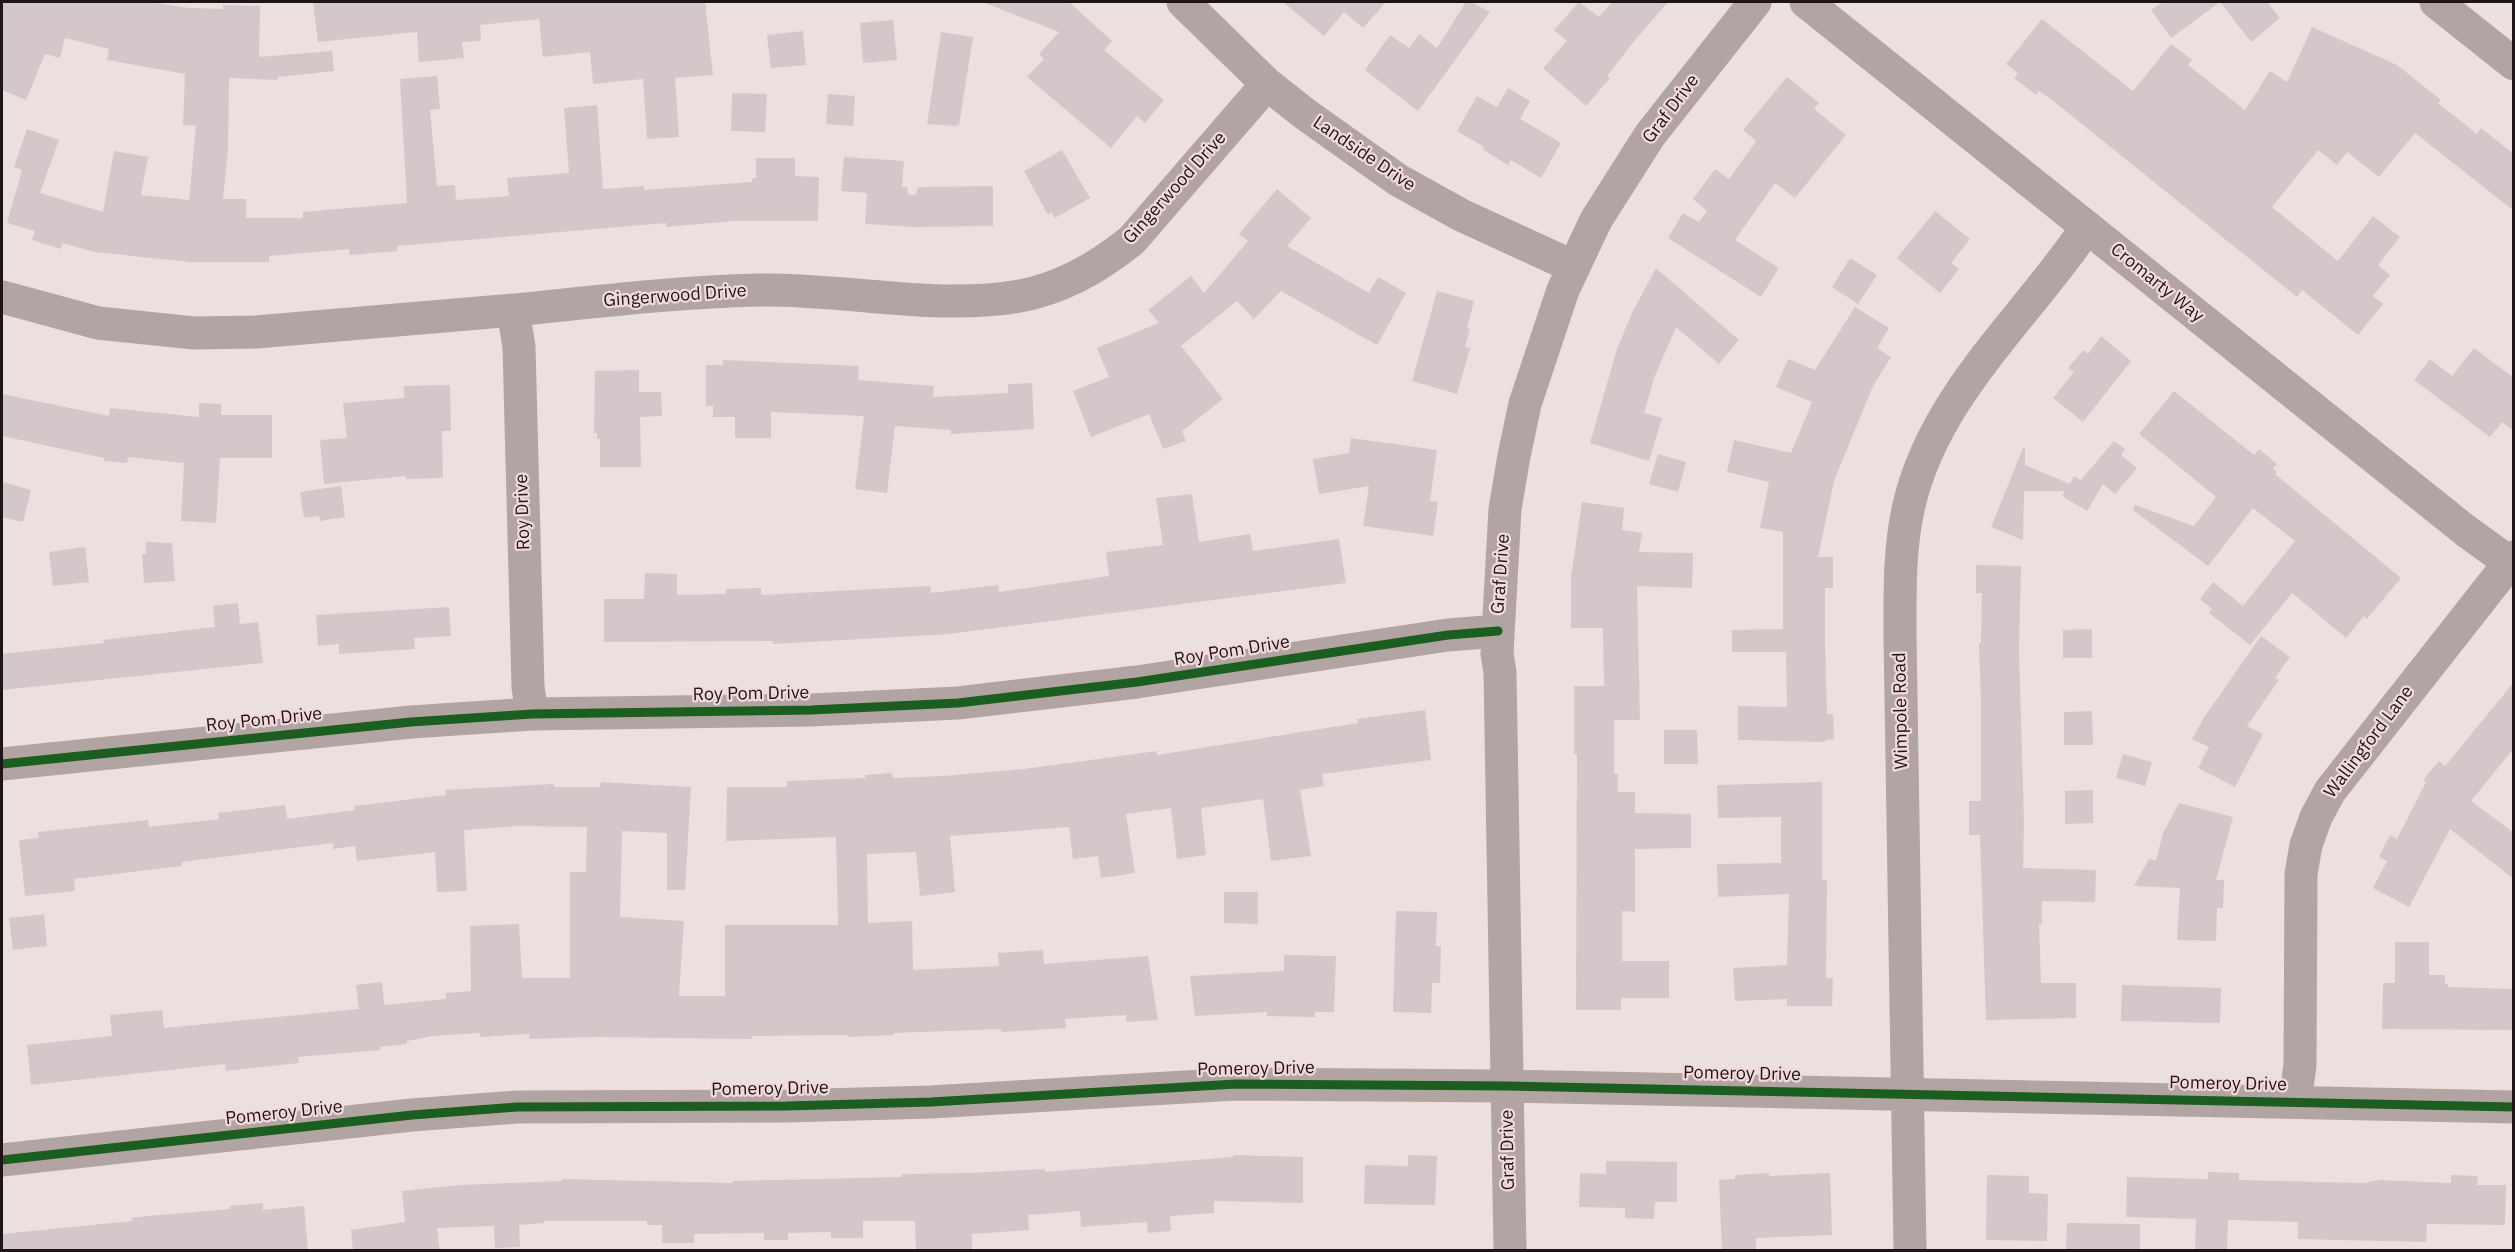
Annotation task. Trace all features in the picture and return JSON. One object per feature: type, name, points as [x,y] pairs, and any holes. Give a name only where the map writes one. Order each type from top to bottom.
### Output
[{"type":"street","name":"Landside Drive","points":[[1183,2],[1267,84],[1398,180],[1461,215],[1572,266]]},
{"type":"street","name":"Graf Drive","points":[[1510,1251],[1498,631],[1505,509],[1514,456],[1525,404],[1572,266],[1596,220],[1650,135],[1755,2]]},
{"type":"street","name":"Cromarty Way","points":[[1806,2],[2466,531],[2511,560]]},
{"type":"street","points":[[2436,2],[2514,63]]},
{"type":"street","name":"Gingerwood Drive","points":[[2,297],[98,323],[194,333],[256,332],[680,293],[760,290],[971,302],[1021,296],[1053,287],[1081,275],[1108,259],[1132,240],[1267,84]]},
{"type":"street","name":"Wimpole Road","points":[[1910,1251],[1900,636],[1903,543],[1909,505],[1930,444],[1963,387],[2068,255],[2087,227]]},
{"type":"street","name":"Roy Drive","points":[[513,310],[519,347],[528,675],[532,714]]},
{"type":"street","name":"Wallingford Lane","points":[[2295,1102],[2300,1065],[2301,874],[2306,845],[2316,817],[2330,790],[2368,739],[2511,560]]},
{"type":"street","name":"Roy Pom Drive","points":[[2,764],[399,723],[532,714],[812,710],[958,703],[1137,682],[1448,635],[1498,631]]},
{"type":"street","name":"Pomeroy Drive","points":[[2,1160],[412,1115],[517,1107],[775,1106],[931,1102],[1236,1084],[1507,1086],[2514,1107]]},
{"type":"building","points":[[2,2],[150,2],[189,8],[223,9],[223,5],[260,6],[259,57],[332,51],[334,71],[278,77],[278,80],[229,78],[228,149],[223,199],[246,199],[246,218],[303,218],[303,212],[407,203],[400,79],[437,76],[440,109],[430,110],[437,186],[455,185],[456,200],[509,196],[507,178],[569,173],[564,108],[597,105],[603,189],[644,186],[644,190],[752,182],[752,178],[756,178],[756,158],[795,158],[795,176],[819,177],[818,221],[733,221],[666,227],[666,223],[397,246],[397,251],[350,255],[349,249],[269,256],[269,262],[189,262],[95,252],[62,243],[61,249],[32,240],[35,231],[7,223],[22,170],[14,167],[27,129],[59,140],[40,193],[103,212],[114,151],[148,157],[141,195],[189,200],[196,126],[183,125],[185,74],[107,60],[109,49],[65,38],[60,58],[45,54],[26,100],[2,90]]},
{"type":"building","points":[[313,2],[705,2],[713,75],[675,78],[679,137],[647,139],[643,79],[593,84],[590,52],[543,57],[539,19],[480,25],[481,41],[462,42],[464,58],[419,62],[417,32],[318,42]]},
{"type":"building","points":[[985,2],[1069,2],[1112,41],[1104,50],[1164,100],[1145,123],[1137,116],[1111,148],[1027,77],[1044,59],[1039,54],[1059,32]]},
{"type":"building","points":[[1283,2],[1386,2],[1363,28],[1344,12],[1324,36]]},
{"type":"building","points":[[1466,2],[1471,2],[1490,12],[1418,111],[1365,70],[1390,35],[1409,48],[1419,34],[1437,48]]},
{"type":"building","points":[[1579,2],[1599,17],[1612,2],[1668,2],[1635,40],[1607,76],[1610,78],[1586,106],[1543,68],[1567,41],[1554,30]]},
{"type":"building","points":[[2163,2],[2220,2],[2171,38],[2151,10]]},
{"type":"building","points":[[2220,2],[2267,2],[2280,18],[2251,42]]},
{"type":"building","points":[[2042,19],[2133,91],[2171,44],[2192,60],[2188,65],[2245,110],[2270,71],[2287,82],[2312,27],[2397,65],[2441,100],[2438,103],[2477,134],[2481,128],[2514,154],[2514,211],[2415,133],[2379,177],[2347,152],[2337,165],[2318,150],[2272,207],[2338,261],[2373,216],[2400,237],[2378,265],[2390,275],[2373,296],[2383,304],[2358,335],[2302,290],[2297,297],[2052,100],[2039,91],[2036,95],[2014,78],[2018,73],[2006,64]]},
{"type":"building","points":[[893,20],[897,60],[863,63],[860,23]]},
{"type":"building","points":[[803,31],[806,65],[771,68],[767,35]]},
{"type":"building","points":[[941,32],[973,37],[959,125],[954,126],[927,124]]},
{"type":"building","points":[[1787,77],[1819,103],[1814,109],[1846,135],[1795,198],[1775,183],[1735,240],[1779,268],[1761,297],[1668,238],[1683,213],[1699,222],[1707,211],[1693,199],[1715,169],[1729,179],[1756,141],[1743,130]]},
{"type":"building","points":[[1508,88],[1530,101],[1520,119],[1561,143],[1541,178],[1511,160],[1508,165],[1457,131],[1477,96],[1497,107]]},
{"type":"building","points":[[732,93],[767,94],[765,132],[731,131]]},
{"type":"building","points":[[828,94],[855,96],[853,126],[826,124]]},
{"type":"building","points":[[1062,150],[1090,198],[1055,218],[1051,212],[1048,215],[1024,171]]},
{"type":"building","points":[[844,157],[904,161],[902,187],[907,187],[908,195],[916,195],[918,187],[993,186],[993,226],[915,227],[865,224],[867,193],[841,191]]},
{"type":"building","points":[[1277,189],[1311,218],[1287,246],[1369,293],[1378,277],[1406,293],[1377,345],[1281,291],[1254,319],[1237,301],[1181,346],[1223,399],[1182,431],[1186,441],[1163,449],[1149,414],[1091,437],[1073,391],[1109,377],[1097,348],[1159,323],[1148,310],[1191,276],[1204,293],[1248,241],[1239,234]]},
{"type":"building","points":[[1935,211],[1970,239],[1951,263],[1959,269],[1940,293],[1897,258]]},
{"type":"building","points":[[1850,258],[1877,275],[1858,304],[1832,287]]},
{"type":"building","points":[[1656,268],[1739,340],[1719,364],[1676,327],[1654,378],[1644,413],[1662,418],[1649,461],[1590,443],[1617,349],[1632,313]]},
{"type":"building","points":[[1437,291],[1474,301],[1465,347],[1470,348],[1457,394],[1412,381]]},
{"type":"building","points":[[1855,307],[1889,328],[1877,348],[1891,357],[1873,386],[1834,481],[1818,557],[1833,557],[1833,588],[1825,588],[1825,642],[1827,714],[1833,714],[1834,739],[1825,740],[1825,742],[1738,740],[1738,706],[1787,707],[1786,652],[1732,652],[1732,630],[1783,629],[1783,532],[1760,528],[1769,482],[1727,472],[1734,440],[1791,453],[1812,402],[1776,387],[1788,359],[1815,370]]},
{"type":"building","points":[[2101,336],[2131,361],[2083,422],[2053,398],[2074,372],[2068,368],[2083,350],[2088,354]]},
{"type":"building","points":[[2474,348],[2514,378],[2514,431],[2502,422],[2490,437],[2414,380],[2430,359],[2452,376]]},
{"type":"building","points":[[723,360],[859,366],[858,380],[934,386],[933,397],[1008,393],[1008,384],[1032,383],[1034,429],[951,434],[951,430],[895,426],[887,493],[855,489],[864,416],[771,412],[771,438],[735,438],[735,417],[713,417],[713,406],[706,406],[706,365],[723,365]]},
{"type":"building","points":[[639,370],[639,392],[661,392],[662,416],[640,417],[641,467],[600,467],[600,439],[597,439],[597,433],[594,433],[595,371]]},
{"type":"building","points":[[450,385],[451,431],[442,431],[443,478],[406,479],[406,476],[324,484],[320,440],[347,438],[343,403],[404,398],[404,386]]},
{"type":"building","points":[[2174,391],[2254,455],[2259,449],[2277,464],[2273,469],[2277,472],[2275,474],[2401,578],[2367,619],[2364,616],[2346,638],[2292,593],[2250,645],[2209,613],[2212,609],[2200,599],[2213,582],[2243,606],[2295,541],[2253,508],[2208,566],[2133,510],[2135,505],[2194,526],[2216,497],[2139,434]]},
{"type":"building","points":[[2,394],[109,416],[110,408],[199,417],[199,403],[221,404],[221,415],[272,415],[272,458],[220,458],[216,523],[181,521],[184,463],[128,457],[127,463],[104,461],[104,458],[2,436]]},
{"type":"building","points":[[1351,438],[1437,450],[1430,501],[1438,502],[1433,536],[1363,526],[1369,486],[1319,494],[1313,459],[1349,453]]},
{"type":"building","points":[[2114,441],[2125,449],[2121,455],[2137,468],[2115,494],[2103,484],[2087,511],[2062,496],[2065,491],[2024,491],[2023,540],[1991,527],[2023,448],[2025,449],[2025,465],[2070,484],[2074,476],[2081,480]]},
{"type":"building","points":[[1658,454],[1686,462],[1678,492],[1649,484]]},
{"type":"building","points":[[2,482],[31,490],[23,522],[2,517]]},
{"type":"building","points":[[341,486],[345,517],[320,521],[319,516],[304,518],[300,492]]},
{"type":"building","points":[[1192,494],[1199,542],[1250,534],[1253,551],[1339,539],[1346,583],[949,634],[773,644],[773,641],[604,642],[604,599],[644,599],[645,573],[677,574],[677,595],[726,594],[726,589],[761,588],[761,595],[930,586],[931,593],[998,585],[999,592],[1109,576],[1106,552],[1163,545],[1156,498]]},
{"type":"building","points":[[1582,502],[1624,508],[1622,530],[1642,533],[1639,552],[1693,553],[1692,588],[1637,586],[1640,720],[1614,720],[1614,774],[1618,774],[1618,792],[1635,792],[1635,813],[1691,814],[1691,848],[1635,849],[1635,912],[1622,911],[1622,961],[1669,961],[1669,998],[1621,998],[1621,1010],[1576,1010],[1577,754],[1574,754],[1574,686],[1604,686],[1603,628],[1571,628],[1571,577]]},
{"type":"building","points":[[146,542],[172,543],[175,581],[144,583],[142,554],[146,554]]},
{"type":"building","points":[[85,547],[89,582],[53,586],[49,552]]},
{"type":"building","points":[[1976,565],[2021,566],[2019,650],[2024,824],[2023,868],[2096,870],[2095,902],[2042,901],[2042,924],[2039,924],[2041,983],[2076,983],[2076,1018],[1986,1020],[1980,835],[1969,835],[1969,801],[1981,801],[1979,643],[1981,643],[1982,593],[1976,593]]},
{"type":"building","points":[[238,603],[240,624],[258,622],[263,663],[2,690],[2,654],[104,643],[103,640],[215,627],[213,606]]},
{"type":"building","points":[[449,607],[451,636],[414,638],[415,649],[339,654],[339,644],[318,646],[316,615]]},
{"type":"building","points":[[2092,629],[2092,658],[2063,658],[2063,630]]},
{"type":"building","points":[[2261,636],[2290,657],[2275,678],[2279,680],[2247,726],[2263,734],[2235,787],[2198,768],[2209,747],[2192,739],[2203,719]]},
{"type":"building","points":[[2514,682],[2514,748],[2471,801],[2514,833],[2514,879],[2450,829],[2409,907],[2373,888],[2387,861],[2379,857],[2390,835],[2397,839],[2426,782],[2423,780],[2439,761],[2445,766]]},
{"type":"building","points":[[1425,710],[1431,760],[1322,774],[1324,786],[1300,790],[1311,856],[1271,861],[1263,799],[1201,808],[1206,855],[1177,859],[1171,808],[1126,814],[1135,873],[1101,878],[1098,856],[1073,859],[1069,827],[950,836],[955,892],[920,896],[916,852],[867,854],[868,923],[912,921],[913,970],[999,966],[998,953],[1043,950],[1044,964],[1148,956],[1158,1020],[1126,1022],[1126,1015],[1065,1019],[1066,1028],[1001,1032],[1001,1029],[894,1033],[894,1035],[848,1037],[848,1035],[752,1036],[752,1039],[594,1037],[529,1039],[529,1034],[480,1037],[480,1033],[433,1036],[407,1041],[407,1044],[380,1047],[380,1050],[298,1057],[299,1063],[226,1071],[225,1064],[31,1085],[27,1045],[112,1036],[110,1015],[162,1010],[164,1028],[359,1009],[356,985],[382,982],[384,1005],[446,999],[446,993],[471,991],[470,926],[519,924],[522,978],[570,978],[570,872],[586,872],[587,827],[519,826],[464,830],[467,891],[437,892],[435,852],[357,861],[355,846],[333,849],[333,843],[182,862],[182,866],[74,879],[75,891],[25,896],[19,840],[39,838],[38,832],[148,820],[149,827],[219,819],[218,813],[285,805],[287,819],[355,810],[354,806],[446,795],[445,790],[553,784],[554,787],[600,787],[601,782],[691,787],[685,890],[667,890],[667,833],[622,831],[620,917],[684,921],[679,996],[725,996],[725,925],[838,925],[836,837],[726,841],[727,787],[787,787],[787,781],[865,778],[865,775],[892,773],[893,778],[943,776],[1024,769],[1157,751],[1157,755],[1358,723],[1357,719]]},
{"type":"building","points":[[2092,711],[2093,745],[2064,745],[2064,712]]},
{"type":"building","points":[[1664,730],[1697,730],[1698,764],[1664,764]]},
{"type":"building","points":[[2123,754],[2152,762],[2145,786],[2116,778]]},
{"type":"building","points":[[1822,782],[1822,880],[1827,880],[1826,978],[1833,978],[1832,1006],[1787,1006],[1787,999],[1735,1001],[1733,968],[1787,965],[1789,894],[1718,897],[1717,864],[1781,863],[1781,817],[1718,818],[1717,785]]},
{"type":"building","points":[[2093,790],[2093,823],[2065,824],[2065,791]]},
{"type":"building","points":[[2179,803],[2233,817],[2216,880],[2224,880],[2223,908],[2217,908],[2216,941],[2177,940],[2180,888],[2134,886],[2149,859],[2156,860],[2163,833]]},
{"type":"building","points":[[1224,892],[1258,892],[1258,924],[1224,923]]},
{"type":"building","points":[[1396,911],[1437,912],[1436,946],[1441,946],[1440,983],[1432,983],[1431,1013],[1393,1012]]},
{"type":"building","points":[[44,914],[47,946],[13,950],[9,918]]},
{"type":"building","points":[[2395,942],[2429,942],[2429,975],[2445,975],[2445,984],[2448,984],[2448,987],[2514,989],[2514,1030],[2382,1029],[2383,983],[2395,983]]},
{"type":"building","points":[[1284,955],[1336,956],[1334,1012],[1315,1012],[1315,1017],[1267,1016],[1267,1012],[1195,1016],[1190,976],[1284,971]]},
{"type":"building","points":[[2122,985],[2221,988],[2220,1023],[2121,1021]]},
{"type":"building","points":[[1233,1155],[1303,1157],[1303,1203],[1214,1201],[1214,1213],[1170,1216],[1171,1231],[1148,1233],[1147,1222],[1081,1227],[1080,1211],[1028,1215],[1029,1230],[972,1234],[972,1251],[916,1251],[915,1221],[863,1221],[863,1238],[831,1238],[831,1232],[788,1233],[788,1240],[764,1240],[764,1233],[694,1234],[694,1243],[662,1243],[662,1225],[647,1225],[647,1221],[544,1221],[544,1223],[519,1225],[520,1247],[495,1248],[494,1226],[437,1228],[440,1251],[353,1251],[351,1230],[405,1222],[402,1191],[460,1185],[562,1181],[562,1179],[733,1183],[733,1181],[902,1177],[902,1174],[1045,1169],[1045,1172],[1233,1157]]},
{"type":"building","points":[[1408,1155],[1437,1156],[1435,1205],[1364,1204],[1365,1165],[1408,1166]]},
{"type":"building","points":[[1606,1161],[1677,1162],[1677,1202],[1655,1202],[1654,1219],[1625,1218],[1625,1208],[1579,1207],[1580,1173],[1606,1174]]},
{"type":"building","points":[[2208,1172],[2239,1173],[2239,1180],[2363,1183],[2380,1180],[2451,1183],[2451,1175],[2478,1176],[2477,1185],[2506,1185],[2505,1225],[2427,1224],[2426,1242],[2298,1239],[2298,1222],[2228,1220],[2227,1251],[2195,1251],[2196,1219],[2126,1217],[2127,1177],[2208,1179]]},
{"type":"building","points":[[1769,1173],[1769,1176],[1830,1173],[1832,1235],[1756,1238],[1756,1251],[1722,1251],[1719,1180],[1735,1179],[1735,1175]]},
{"type":"building","points":[[1987,1175],[2029,1176],[2029,1193],[2048,1194],[2047,1241],[1986,1240]]},
{"type":"building","points":[[263,1203],[263,1210],[304,1206],[308,1249],[2,1251],[2,1234],[132,1221],[131,1218],[230,1209],[230,1206]]},
{"type":"building","points":[[2067,1223],[2140,1224],[2140,1251],[2066,1251]]},
{"type":"cycle path","points":[[2,764],[411,722],[532,714],[811,710],[958,703],[1137,682],[1448,635],[1498,631]]},
{"type":"cycle path","points":[[2,1160],[412,1115],[517,1107],[786,1106],[931,1102],[1236,1084],[1507,1086],[2514,1107]]}]
